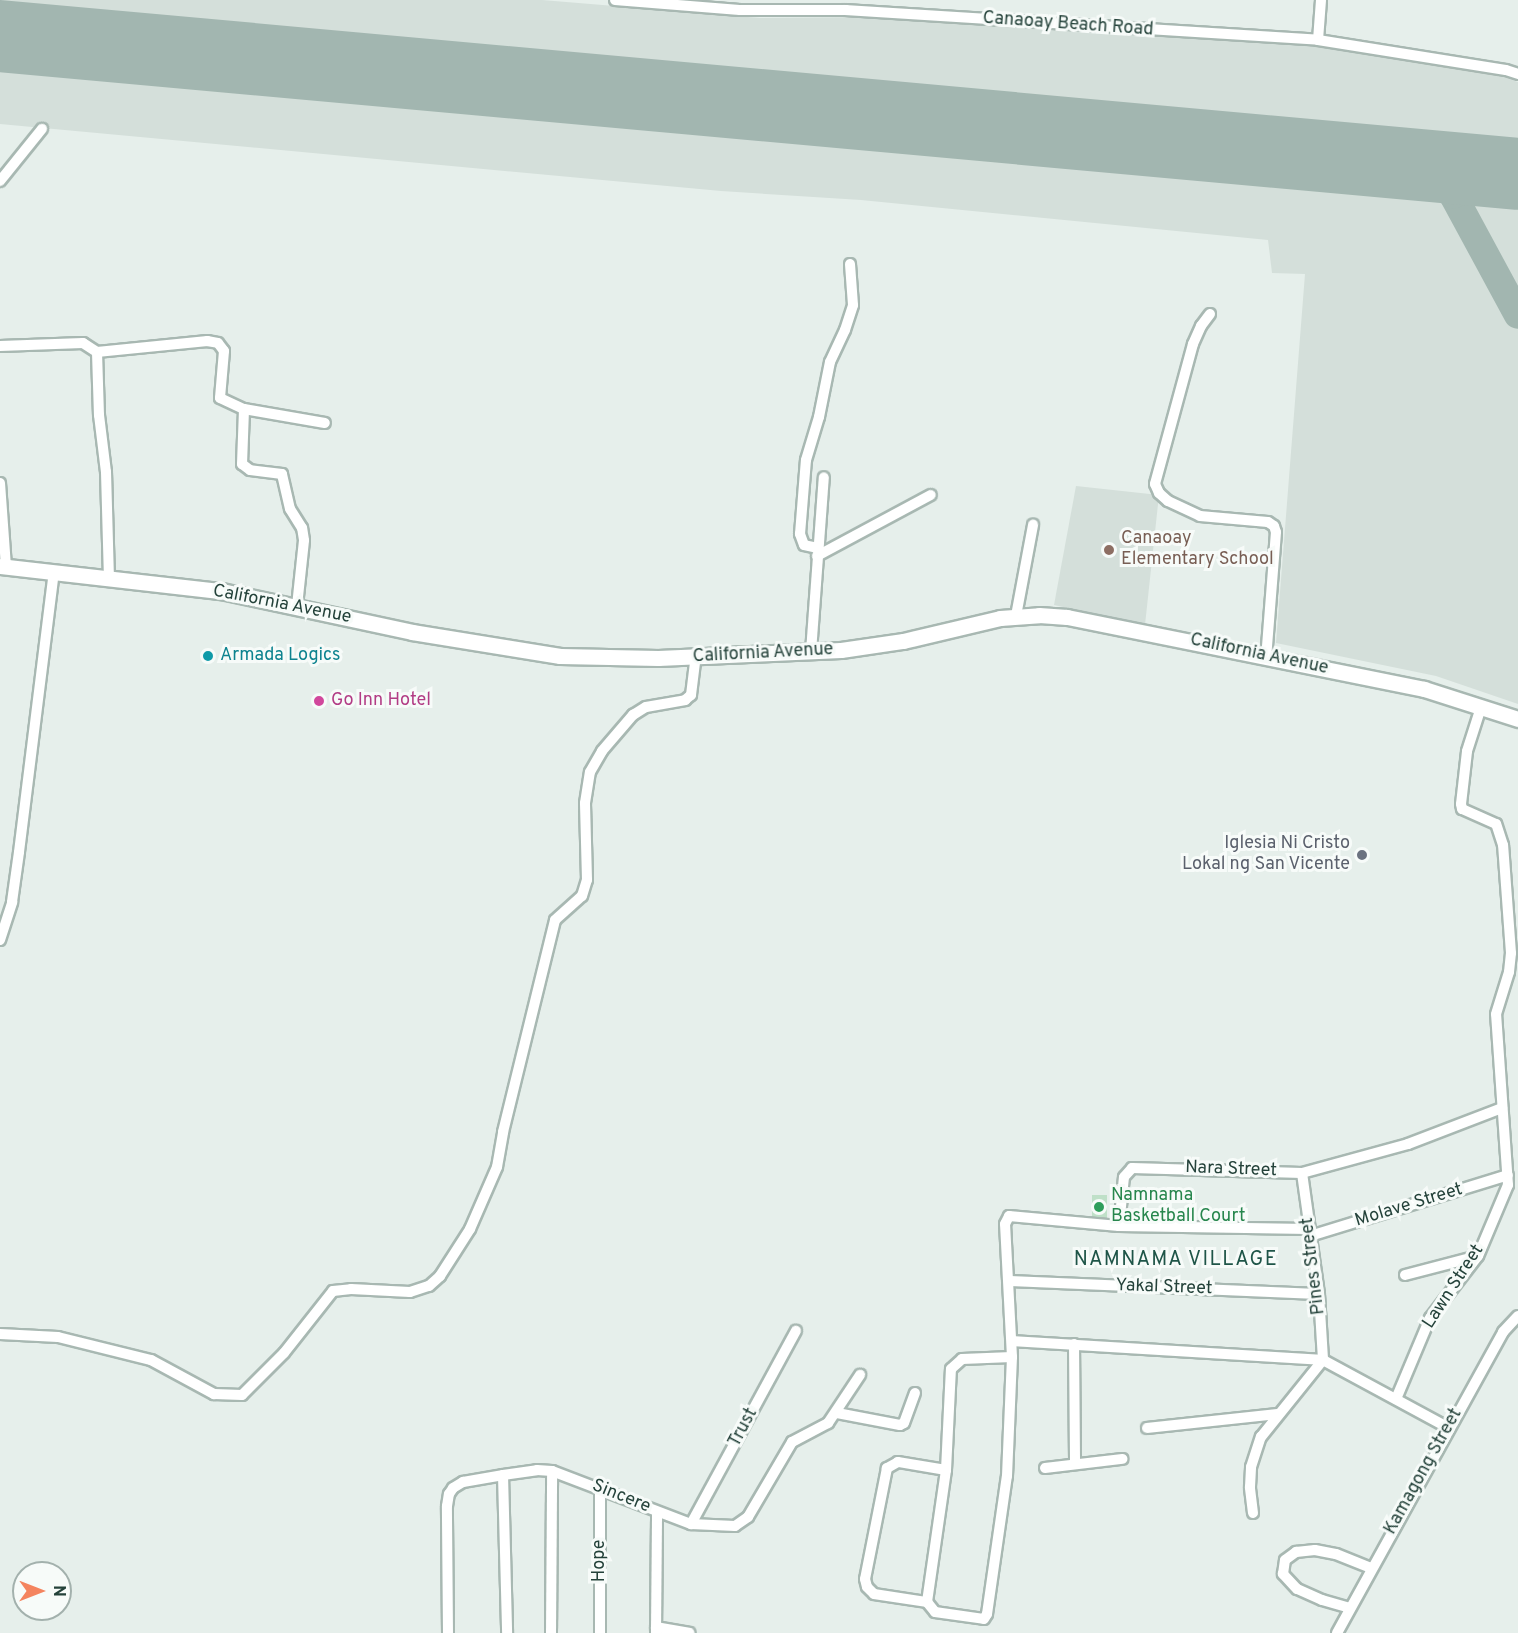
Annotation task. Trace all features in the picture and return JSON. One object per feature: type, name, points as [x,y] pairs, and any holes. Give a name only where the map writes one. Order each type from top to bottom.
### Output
[{"type":"street","name":"Canaoay Beach Road","points":[[615,0],[740,10],[846,10],[1318,40],[1506,70],[1518,74]]},
{"type":"street","points":[[1318,40],[1322,0]]},
{"type":"street","points":[[0,181],[42,129]]},
{"type":"street","points":[[817,553],[804,545],[800,534],[806,460],[819,417],[830,362],[845,330],[853,305],[850,264]]},
{"type":"street","points":[[1210,314],[1200,326],[1193,344],[1155,476],[1155,484],[1159,493],[1168,501],[1200,516],[1268,522],[1274,526],[1276,532],[1266,658]]},
{"type":"street","points":[[0,346],[83,343],[97,352],[207,341],[218,343],[224,351],[220,399],[244,409],[325,423]]},
{"type":"street","points":[[97,352],[99,415],[106,472],[109,577]]},
{"type":"street","points":[[244,409],[242,464],[250,470],[282,474],[290,509],[302,528],[304,540],[297,606]]},
{"type":"street","points":[[812,652],[824,477]]},
{"type":"street","points":[[0,483],[3,567]]},
{"type":"street","points":[[817,553],[931,495]]},
{"type":"street","points":[[1016,616],[1033,525]]},
{"type":"street","name":"California Avenue","points":[[3,567],[221,591],[412,632],[560,656],[696,657],[812,652],[872,646],[1016,616],[1039,615],[1089,620],[1424,689],[1518,718]]},
{"type":"street","points":[[0,940],[12,902],[54,571]]},
{"type":"street","points":[[0,1334],[58,1337],[151,1360],[214,1394],[242,1395],[284,1353],[333,1291],[351,1289],[410,1292],[429,1286],[440,1276],[470,1229],[497,1167],[503,1132],[555,920],[582,896],[587,880],[585,803],[590,772],[602,751],[633,715],[646,707],[685,700],[691,695],[696,657]]},
{"type":"street","points":[[1480,707],[1462,778],[1462,809],[1496,824],[1503,845],[1511,953],[1509,972],[1496,1014],[1502,1108],[1513,1176]]},
{"type":"street","name":"Nara Street","points":[[1119,1226],[1124,1178],[1131,1168],[1302,1173],[1408,1144],[1502,1108]]},
{"type":"street","name":"Pines Street","points":[[1302,1173],[1318,1294],[1323,1360]]},
{"type":"street","name":"Molave Street","points":[[1119,1226],[1310,1232],[1513,1176]]},
{"type":"street","name":"Lawn Street","points":[[1396,1399],[1430,1318],[1478,1256],[1513,1176]]},
{"type":"street","points":[[946,1470],[898,1462],[887,1468],[865,1579],[867,1587],[874,1594],[927,1602],[935,1612],[979,1620],[987,1614],[1007,1476],[1012,1341],[1005,1224],[1009,1216],[1015,1216],[1119,1226]]},
{"type":"street","points":[[1405,1275],[1478,1256]]},
{"type":"street","name":"Yakal Street","points":[[1009,1281],[1318,1294]]},
{"type":"street","name":"Kamagong Street","points":[[1337,1633],[1503,1332],[1518,1316]]},
{"type":"street","name":"Trust","points":[[691,1524],[796,1331]]},
{"type":"street","points":[[1012,1341],[1323,1360],[1449,1428]]},
{"type":"street","points":[[1074,1344],[1075,1463]]},
{"type":"street","points":[[927,1602],[946,1470],[951,1369],[962,1359],[1012,1357]]},
{"type":"street","points":[[1253,1512],[1250,1487],[1253,1456],[1261,1437],[1277,1414],[1323,1360]]},
{"type":"street","name":"Sincere","points":[[448,1633],[448,1494],[463,1482],[537,1470],[552,1471],[691,1524],[735,1526],[744,1521],[792,1442],[822,1426],[837,1413],[860,1375]]},
{"type":"street","points":[[837,1413],[900,1425],[904,1423],[915,1393]]},
{"type":"street","points":[[1147,1428],[1277,1414]]},
{"type":"street","points":[[1045,1468],[1122,1459]]},
{"type":"street","points":[[551,1633],[552,1471]]},
{"type":"street","points":[[503,1475],[507,1633]]},
{"type":"street","name":"Hope","points":[[600,1489],[600,1633]]},
{"type":"street","points":[[657,1512],[656,1630],[689,1633]]},
{"type":"street","points":[[1350,1608],[1322,1600],[1297,1589],[1283,1574],[1285,1560],[1296,1552],[1315,1550],[1336,1554],[1371,1568]]},
{"type":"shaded area","points":[[0,0],[542,0],[760,18],[877,17],[1333,47],[1503,77],[1518,82],[1518,704],[1436,676],[1276,643],[1305,274],[1272,273],[1268,240],[861,200],[721,191],[0,124]]},
{"type":"shaded area","name":"Canaoay Elementary School","points":[[1076,486],[1159,495],[1145,625],[1054,605]]},
{"type":"green space","name":"Namnama Basketball Court","points":[[1092,1195],[1107,1195],[1107,1218],[1092,1218]]},
{"type":"taxiway","points":[[1411,164],[1434,173],[1453,195],[1518,315]]},
{"type":"taxiway","points":[[1453,195],[1451,187],[1454,176],[1460,172],[1479,170]]},
{"type":"runway","points":[[0,36],[1518,174]]},
{"type":"place","name":"Canaoay Elementary School","points":[[1109,550]]},
{"type":"place","name":"Armada Logics","points":[[208,656]]},
{"type":"place","name":"Go Inn Hotel","points":[[319,701]]},
{"type":"place","name":"Iglesia Ni Cristo Lokal ng San Vicente","points":[[1362,855]]},
{"type":"place","name":"Namnama Basketball Court","points":[[1099,1207]]},
{"type":"district","name":"NAMNAMA VILLAGE","points":[[1176,1260]]}]
